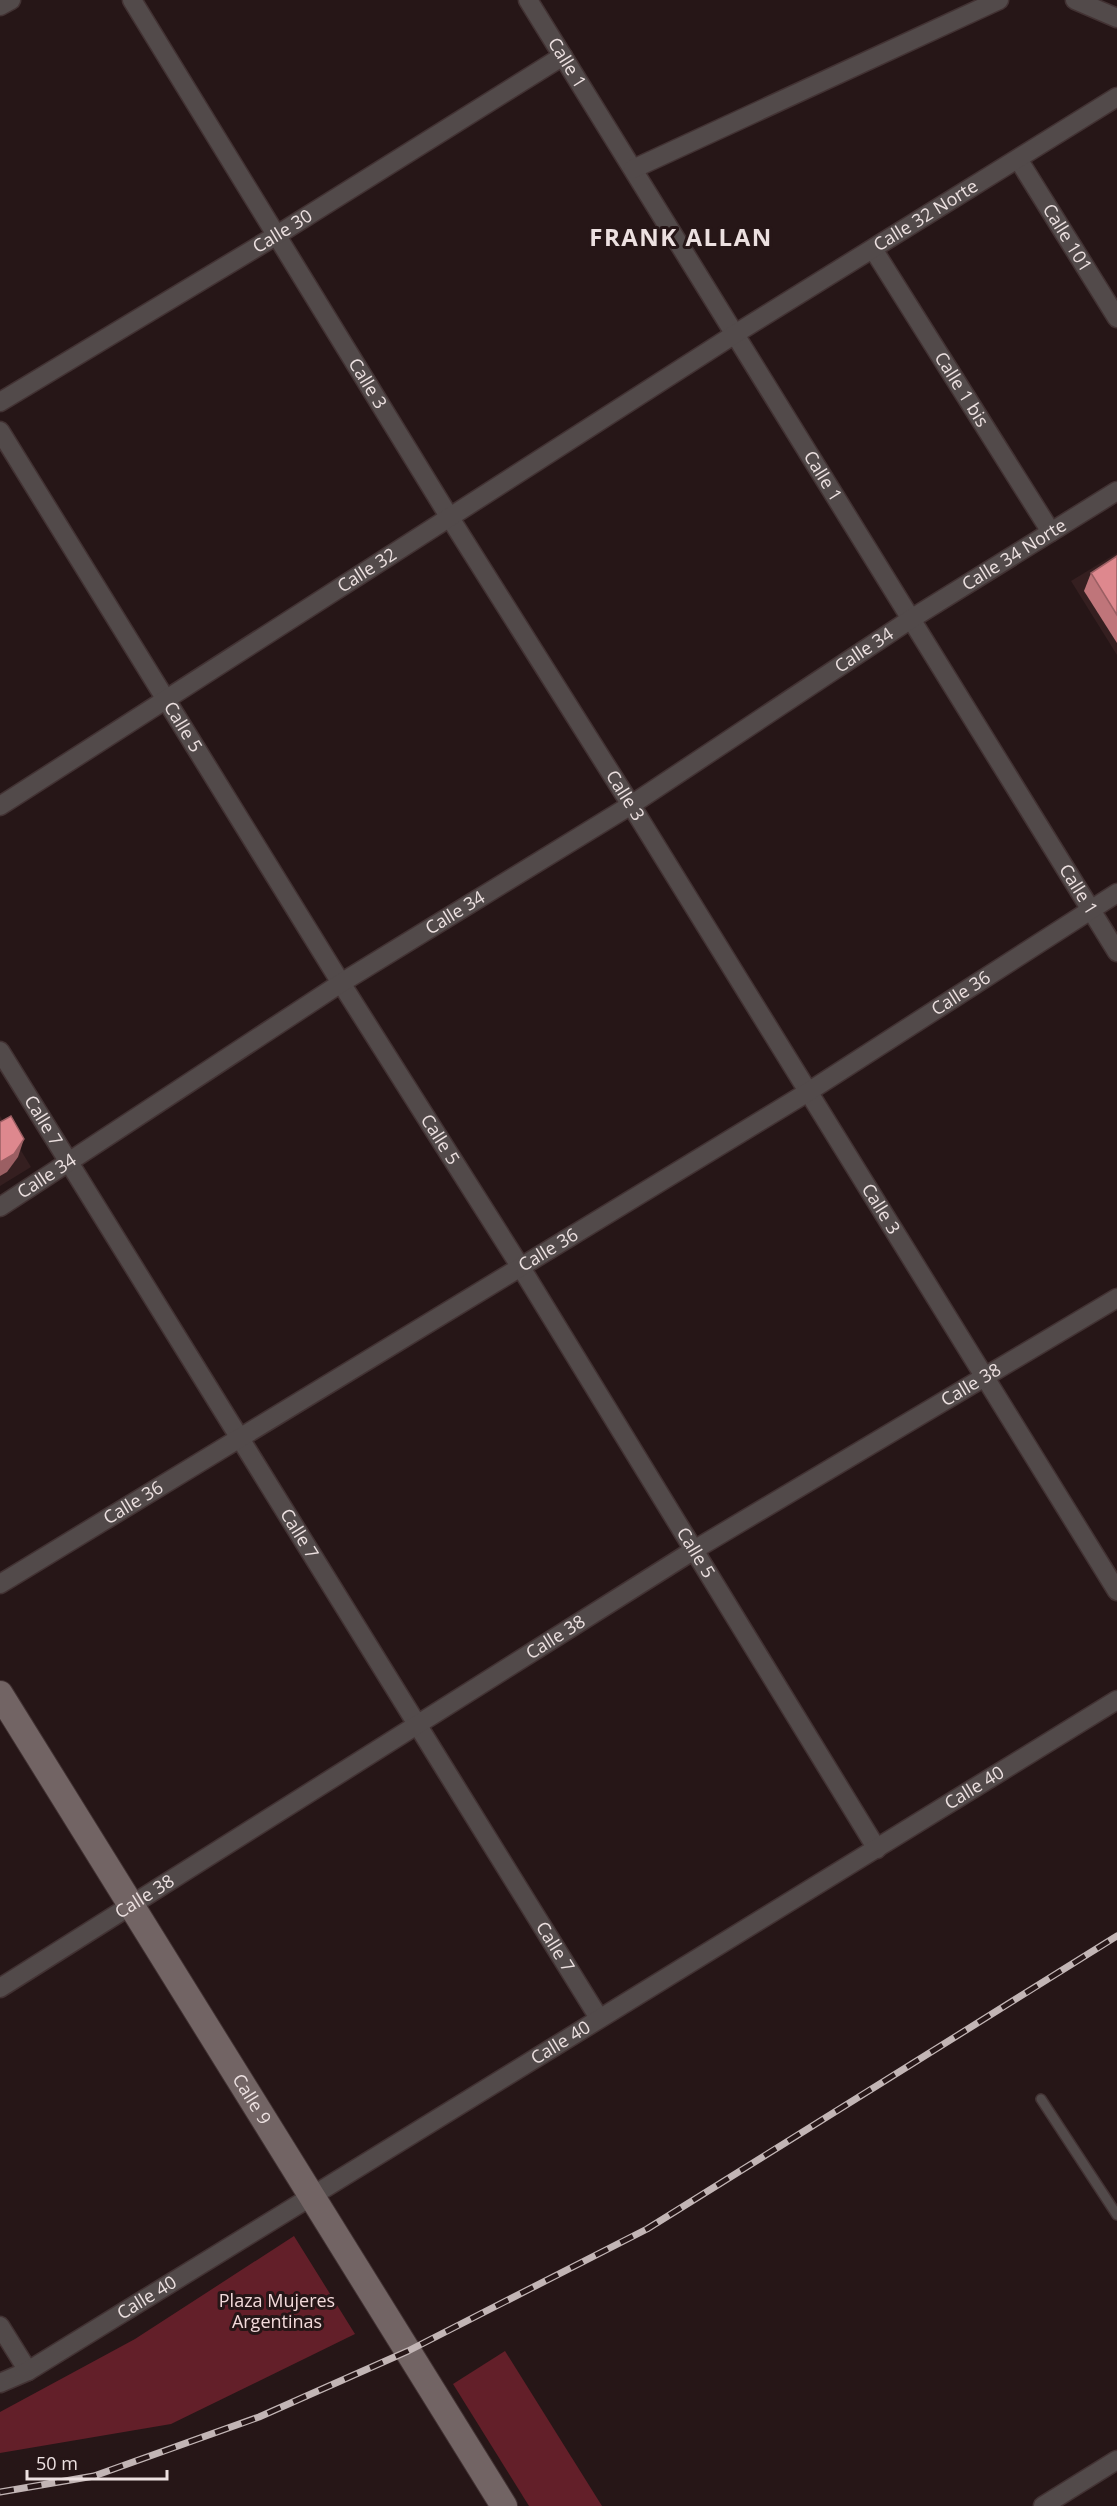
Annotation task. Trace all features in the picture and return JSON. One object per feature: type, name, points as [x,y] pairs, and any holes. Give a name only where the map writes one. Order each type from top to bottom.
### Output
[{"type":"main road","name":"Calle 9","points":[[0,1694],[504,2506]]},
{"type":"street","points":[[0,6],[10,0]]},
{"type":"street","name":"Calle 3","points":[[132,0],[450,518],[631,805],[1117,1591]]},
{"type":"street","name":"Calle 1","points":[[528,0],[1117,952]]},
{"type":"street","points":[[633,169],[999,0]]},
{"type":"street","points":[[1075,0],[1117,18]]},
{"type":"street","name":"Calle 30","points":[[0,402],[277,235],[563,56]]},
{"type":"street","name":"Calle 32 Norte","points":[[735,334],[1117,97]]},
{"type":"street","name":"Calle 101","points":[[1018,159],[1114,307]]},
{"type":"street","name":"Calle 1 bis","points":[[873,249],[1051,532]]},
{"type":"street","name":"Calle 32","points":[[0,806],[735,334]]},
{"type":"street","name":"Calle 5","points":[[0,431],[341,983],[520,1266],[877,1849]]},
{"type":"street","name":"Calle 34 Norte","points":[[911,619],[1117,491]]},
{"type":"street","name":"Calle 34","points":[[0,1207],[341,983],[631,805],[911,619]]},
{"type":"street","name":"Calle 36","points":[[0,1584],[808,1092],[1117,893]]},
{"type":"street","name":"Calle 7","points":[[0,1051],[599,2018]]},
{"type":"street","name":"Calle 38","points":[[0,1988],[694,1550],[1117,1298]]},
{"type":"street","name":"Calle 40","points":[[0,2383],[28,2371],[1117,1700]]},
{"type":"street","points":[[0,2326],[28,2371]]},
{"type":"street","points":[[1043,2506],[1117,2460]]},
{"type":"lane","points":[[1041,2099],[1117,2214]]},
{"type":"shaded area","points":[[1117,553],[1117,655],[1071,581]]},
{"type":"shaded area","points":[[0,1116],[31,1167],[0,1186]]},
{"type":"green space","name":"Plaza Mujeres Argentinas","points":[[294,2236],[355,2334],[171,2424],[0,2453],[0,2412],[135,2339]]},
{"type":"green space","points":[[505,2351],[602,2506],[529,2506],[453,2384]]},
{"type":"building","points":[[1117,556],[1117,615],[1091,573]]},
{"type":"building","points":[[11,1116],[24,1139],[14,1154],[0,1162],[0,1122]]},
{"type":"railway","points":[[0,2492],[94,2476],[259,2417],[408,2351],[647,2229],[1117,1936]]},
{"type":"district","name":"FRANK ALLAN","points":[[681,238]]}]
